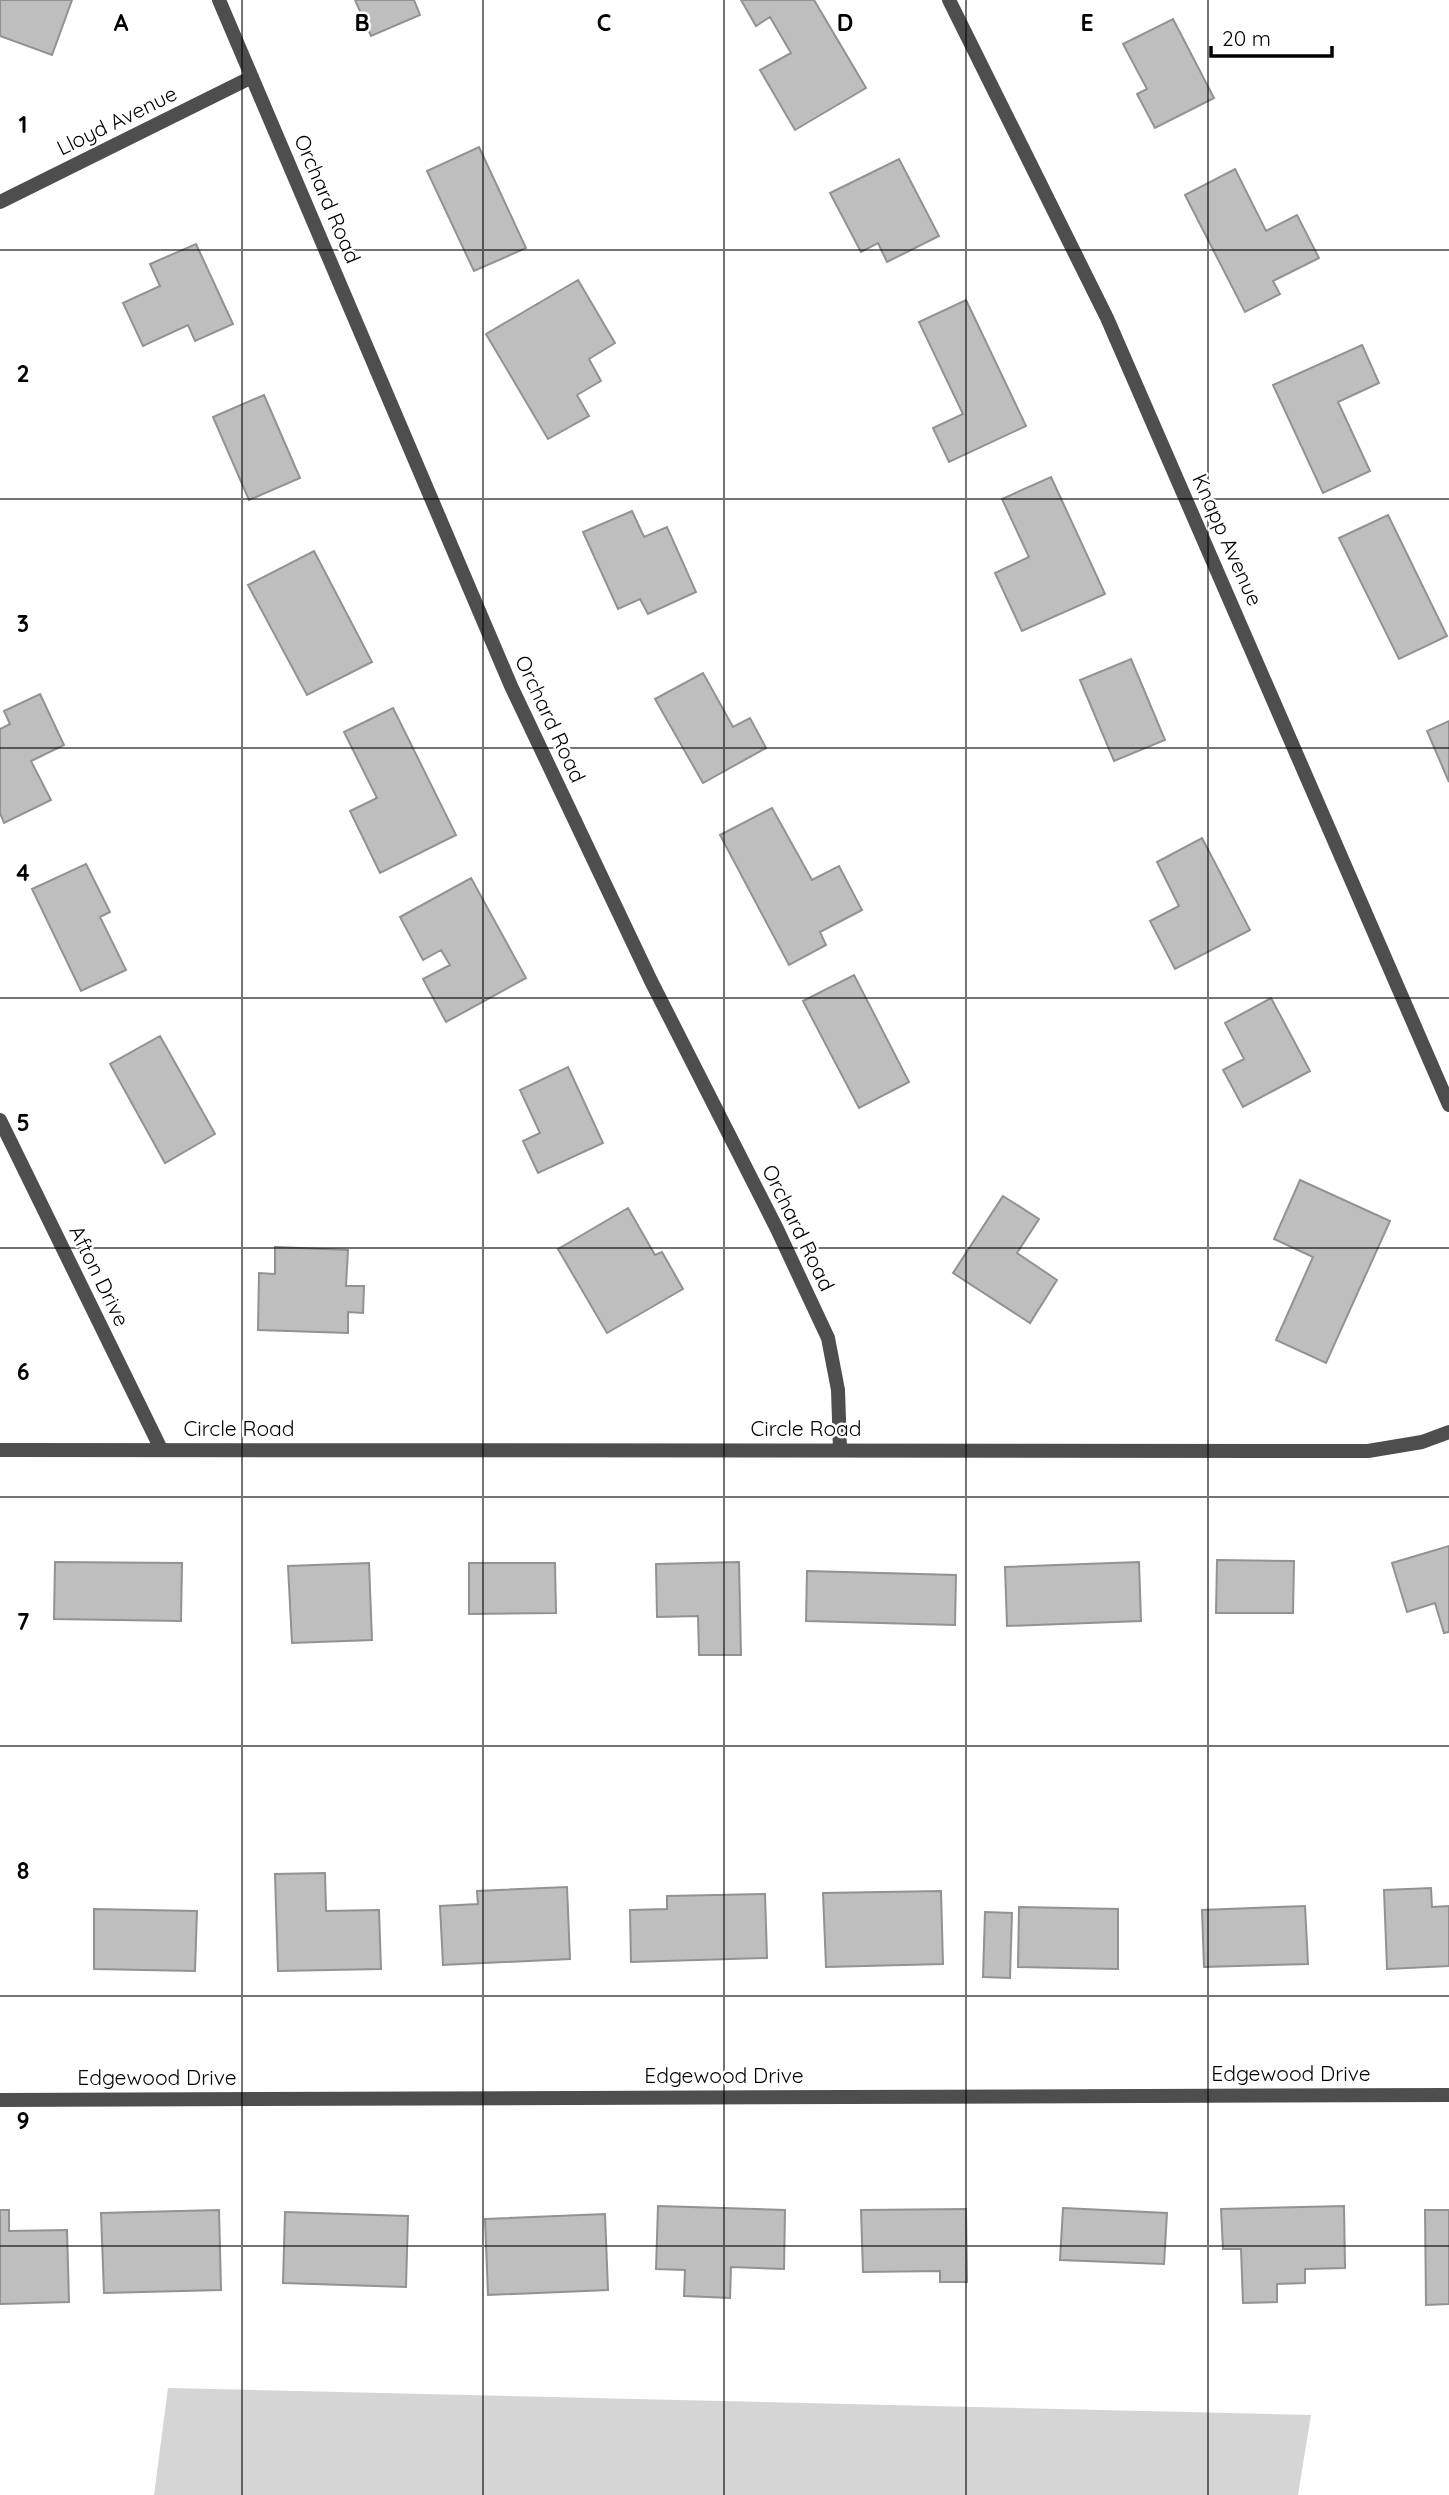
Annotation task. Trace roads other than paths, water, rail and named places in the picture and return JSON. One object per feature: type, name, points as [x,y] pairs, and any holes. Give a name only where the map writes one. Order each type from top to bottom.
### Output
[{"type":"street","name":"Orchard Road","points":[[219,0],[511,686],[651,981],[777,1229],[828,1338],[838,1390],[840,1450]]},
{"type":"street","name":"Knapp Avenue","points":[[949,0],[1107,318],[1449,1105]]},
{"type":"street","name":"Lloyd Avenue","points":[[0,202],[252,77]]},
{"type":"street","name":"Afton Drive","points":[[0,1120],[161,1449]]},
{"type":"street","name":"Circle Road","points":[[161,1449],[1368,1451],[1422,1442],[1449,1432]]},
{"type":"street","points":[[0,1450],[161,1449]]},
{"type":"street","name":"Edgewood Drive","points":[[0,2100],[1449,2095]]}]
